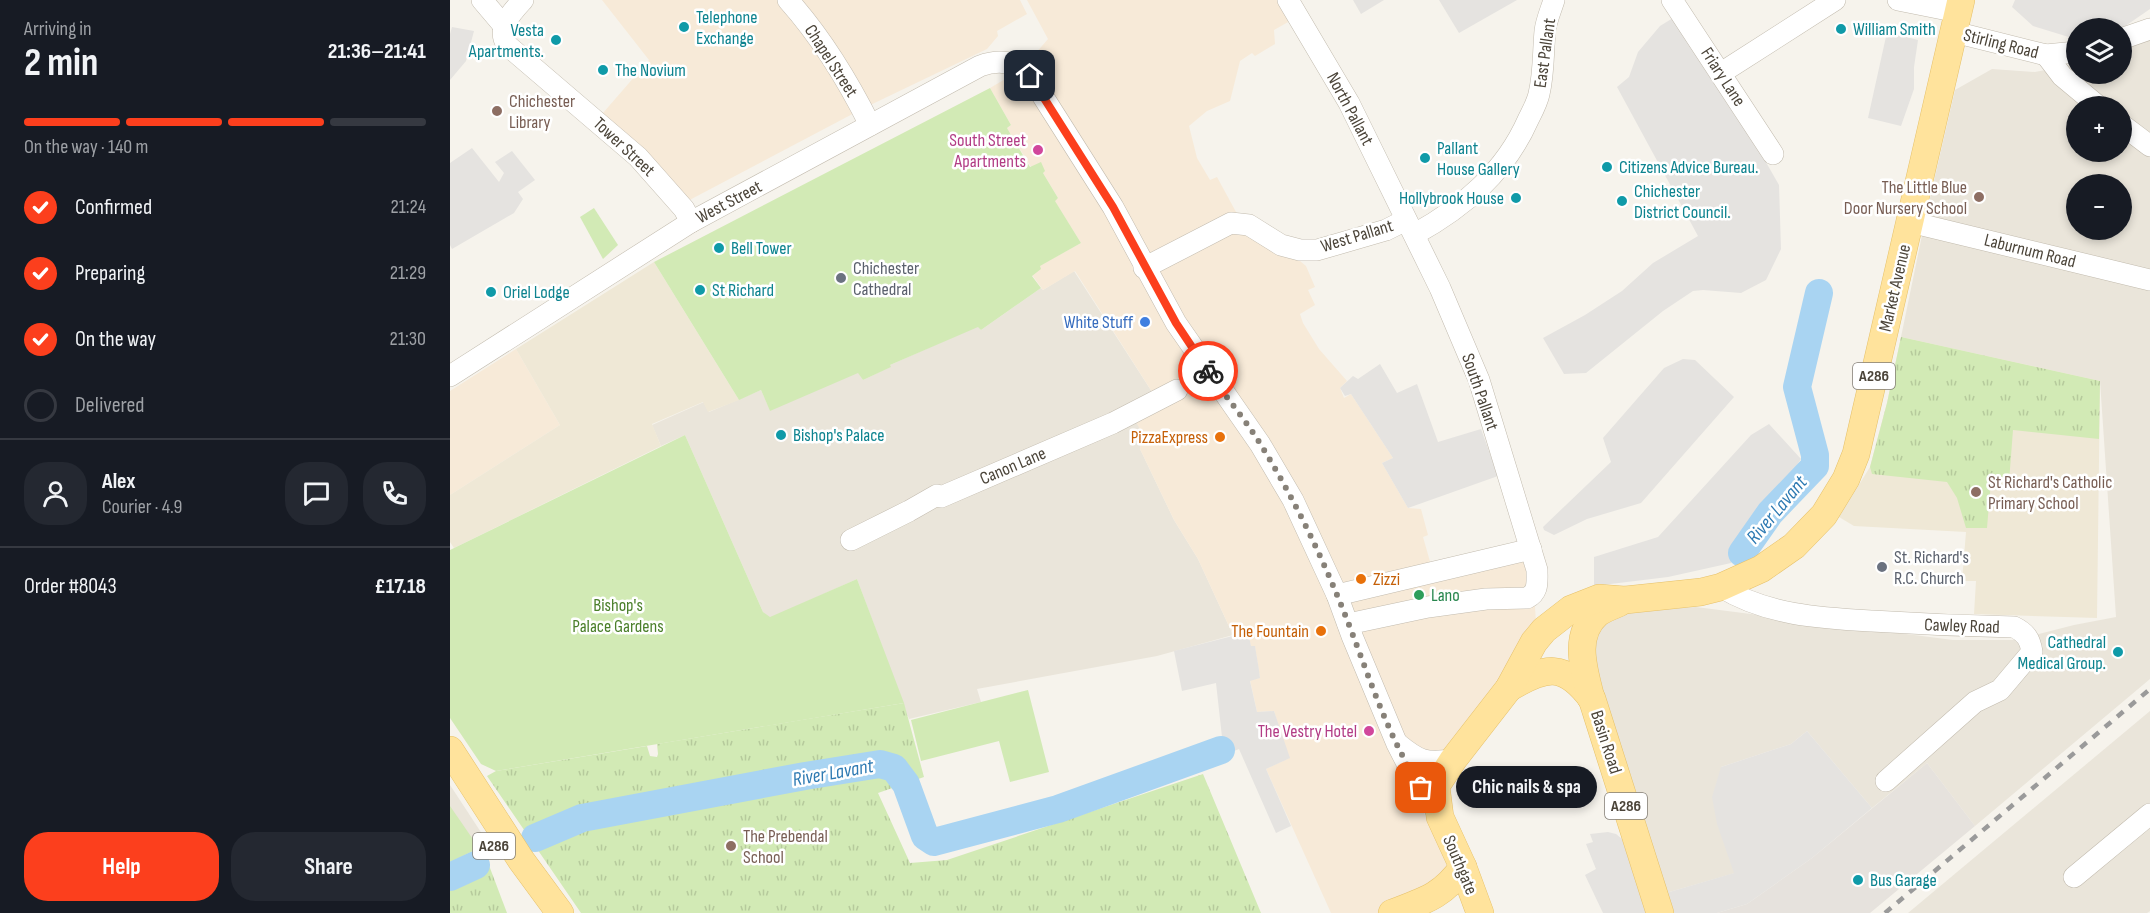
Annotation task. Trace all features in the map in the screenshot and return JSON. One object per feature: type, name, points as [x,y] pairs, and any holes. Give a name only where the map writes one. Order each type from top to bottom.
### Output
[{"type":"main road","name":"Market Avenue","points":[[1626,600],[1701,592],[1721,587],[1761,569],[1794,546],[1824,515],[1846,479],[1858,445],[1958,15]]},
{"type":"main road","name":"A286","points":[[1509,688],[1534,642],[1544,630],[1571,609],[1599,598],[1626,600]]},
{"type":"main road","name":"A286","points":[[1592,699],[1582,662],[1586,625],[1600,612],[1626,600]]},
{"type":"main road","name":"Basin Road","points":[[1509,688],[1539,672],[1553,670],[1578,681],[1592,699],[1660,913]]},
{"type":"main road","name":"Southgate","points":[[1480,913],[1463,867],[1440,816],[1436,786],[1453,760],[1509,688]]},
{"type":"main road","name":"A286","points":[[450,750],[521,860],[560,913]]},
{"type":"main road","name":"A286","points":[[450,779],[540,913]]},
{"type":"main road","points":[[1392,913],[1434,896],[1451,884],[1463,867]]},
{"type":"street","name":"Tower Street","points":[[482,0],[504,26],[504,38],[512,50],[638,157],[684,209],[691,222]]},
{"type":"street","points":[[504,26],[523,0]]},
{"type":"street","name":"Chapel Street","points":[[788,0],[807,23],[849,85],[870,124]]},
{"type":"street","name":"North Pallant","points":[[1288,0],[1349,103],[1410,227]]},
{"type":"street","name":"East Pallant","points":[[1410,227],[1443,219],[1472,197],[1501,166],[1523,133],[1539,97],[1544,66],[1545,29],[1554,0]]},
{"type":"street","name":"Friary Lane","points":[[1672,0],[1773,154]]},
{"type":"street","points":[[1721,73],[1835,0]]},
{"type":"street","name":"Stirling Road","points":[[1898,0],[1958,15],[2046,55],[2061,76],[2086,96]]},
{"type":"street","points":[[2132,35],[2150,29]]},
{"type":"street","points":[[2046,55],[2066,53]]},
{"type":"street","name":"West Street","points":[[450,376],[691,222],[870,124],[986,64],[1004,62],[1022,69]]},
{"type":"street","name":"Southgate","points":[[1022,69],[1030,76],[1113,207],[1176,323],[1192,382],[1260,444],[1293,500],[1337,595],[1397,744],[1412,773],[1440,816]]},
{"type":"street","points":[[2132,132],[2150,146]]},
{"type":"street","name":"Laburnum Road","points":[[1910,222],[2150,280]]},
{"type":"street","name":"West Pallant","points":[[1144,267],[1231,223],[1249,225],[1281,245],[1300,250],[1338,245],[1386,230],[1410,227]]},
{"type":"street","name":"South Pallant","points":[[1350,630],[1428,606],[1486,599],[1527,598],[1536,590],[1537,570],[1479,380],[1410,227]]},
{"type":"street","name":"Canon Lane","points":[[851,540],[909,512],[937,495],[941,497],[1113,423],[1192,382]]},
{"type":"street","points":[[1337,595],[1531,549]]},
{"type":"street","name":"Cawley Road","points":[[1721,587],[1739,598],[1806,616],[1901,623],[2014,627],[2030,640],[2032,652],[2006,685],[1975,702],[1886,781]]},
{"type":"street","points":[[1397,744],[1414,758],[1430,762],[1453,760]]},
{"type":"street","points":[[2074,877],[2150,814]]},
{"type":"shaded area","points":[[602,0],[1020,0],[1027,14],[997,31],[998,36],[987,49],[862,109],[682,204],[596,121],[649,60]]},
{"type":"shaded area","points":[[1027,0],[1288,0],[1297,17],[1274,30],[1275,44],[1255,56],[1252,53],[1240,61],[1230,101],[1207,111],[1189,126],[1197,158],[1210,180],[1217,177],[1242,223],[1281,245],[1306,266],[1315,287],[1308,290],[1315,305],[1300,314],[1303,323],[1319,349],[1347,381],[1340,388],[1344,398],[1351,394],[1393,458],[1382,463],[1408,508],[1421,509],[1428,535],[1423,537],[1433,572],[1531,549],[1536,622],[1453,760],[1407,775],[1446,863],[1451,884],[1392,913],[1331,913],[1266,769],[1289,758],[1274,711],[1257,712],[1250,680],[1260,678],[1255,647],[1251,647],[1248,632],[1233,635],[1198,559],[1174,520],[1140,449],[1142,433],[1136,422],[1154,395],[1075,271],[1043,290],[1032,275],[1039,266],[1081,243],[1054,200],[1058,198],[1043,173],[1041,163],[1031,167],[1007,128],[1011,125],[990,88],[1022,69],[1048,39]]},
{"type":"shaded area","points":[[1353,0],[1384,0],[1361,14]]},
{"type":"shaded area","points":[[1439,0],[1517,0],[1459,33]]},
{"type":"shaded area","points":[[2015,0],[2150,0],[2150,9],[2132,21],[2132,18],[2066,18],[2066,36],[2033,26],[2012,7]]},
{"type":"shaded area","points":[[2150,17],[2150,679],[1975,826],[1927,763],[1872,808],[1807,731],[1791,744],[1721,767],[1735,873],[1666,893],[1591,662],[1595,635],[1601,625],[1621,612],[1696,607],[1953,640],[2016,640],[2116,617],[2100,381],[1901,337],[1955,90],[1992,69],[2035,72],[2066,66],[2066,84],[2132,84],[2132,35]]},
{"type":"shaded area","points":[[1673,18],[1743,122],[1779,185],[1781,249],[1766,280],[1741,293],[1693,291],[1663,311],[1586,373],[1564,374],[1543,338],[1622,291],[1653,263],[1698,236],[1617,87],[1629,77],[1638,52],[1660,26]]},
{"type":"shaded area","points":[[452,27],[474,31],[466,61],[450,80],[450,34]]},
{"type":"shaded area","points":[[1887,32],[1918,40],[1914,89],[1901,126],[1868,118]]},
{"type":"shaded area","points":[[472,148],[499,182],[504,173],[495,162],[512,151],[535,180],[518,192],[523,199],[514,213],[452,249],[450,245],[450,163]]},
{"type":"shaded area","points":[[654,262],[739,400],[708,412],[703,402],[652,424],[661,446],[454,548],[450,542],[450,495],[560,425],[516,349]]},
{"type":"shaded area","points":[[1074,271],[1154,395],[1142,433],[1140,449],[1174,520],[1198,559],[1233,635],[1157,656],[977,689],[981,702],[909,719],[857,579],[770,618],[766,615],[685,435],[661,446],[652,425],[704,402],[709,412],[761,390],[770,410],[858,372],[863,380],[890,365],[978,326],[981,330],[1041,288],[1043,290]]},
{"type":"shaded area","name":"St Richard's Catholic Primary School","points":[[1901,337],[2100,381],[2097,618],[1974,614],[1976,581],[1962,581],[1966,532],[1854,526],[1839,517],[1870,467]]},
{"type":"shaded area","points":[[516,349],[560,425],[450,495],[450,391]]},
{"type":"shaded area","points":[[1683,359],[1695,360],[1734,397],[1641,503],[1587,519],[1554,535],[1544,530],[1543,527],[1611,462],[1603,438],[1664,368]]},
{"type":"shaded area","points":[[1380,364],[1397,393],[1417,384],[1438,442],[1481,429],[1498,476],[1408,508],[1382,463],[1393,458],[1351,394],[1345,396],[1340,388],[1353,376],[1358,379]]},
{"type":"shaded area","points":[[1769,424],[1801,459],[1731,563],[1668,577],[1594,586],[1594,557],[1658,537],[1751,435]]},
{"type":"shaded area","points":[[1248,632],[1251,646],[1255,646],[1260,678],[1250,681],[1257,712],[1274,711],[1290,758],[1266,769],[1291,826],[1276,833],[1239,749],[1224,755],[1216,683],[1182,691],[1174,651]]},
{"type":"shaded area","points":[[2150,711],[2150,911],[2147,913],[1908,913]]},
{"type":"shaded area","points":[[1807,731],[1872,808],[1812,858],[1747,904],[1717,913],[1672,913],[1666,893],[1734,873],[1717,824],[1712,797],[1721,767],[1791,744]]},
{"type":"shaded area","name":"Bus Garage","points":[[1927,763],[1975,826],[1870,913],[1717,913],[1747,904],[1812,858]]},
{"type":"shaded area","points":[[450,785],[488,843],[450,862]]},
{"type":"shaded area","points":[[1608,832],[1622,839],[1647,913],[1603,913],[1585,875],[1596,869],[1586,844],[1593,842],[1590,834]]},
{"type":"green space","points":[[990,88],[1011,125],[1007,128],[1030,167],[1041,162],[1045,171],[1043,173],[1058,198],[1055,201],[1081,243],[1040,266],[1041,269],[1032,276],[1041,288],[981,330],[978,327],[890,365],[891,367],[863,380],[858,373],[770,411],[761,390],[739,400],[654,262]]},
{"type":"green space","points":[[594,208],[618,245],[603,259],[580,217]]},
{"type":"green space","points":[[1901,337],[2100,381],[2099,439],[2013,430],[2009,482],[1991,481],[1987,528],[1966,528],[1957,498],[1947,482],[1872,474],[1870,467]]},
{"type":"green space","name":"Bishop's Palace Gardens","points":[[685,435],[763,612],[770,617],[857,579],[904,703],[496,771],[481,764],[450,718],[450,550]]},
{"type":"green space","points":[[1028,690],[1049,772],[1010,782],[999,741],[921,761],[911,720]]},
{"type":"green space","name":"The Prebendal School","points":[[904,703],[924,777],[878,793],[910,863],[947,860],[1203,774],[1261,913],[581,913],[487,776],[496,771],[647,746],[650,756],[657,757],[657,744]]},
{"type":"green space","points":[[450,806],[479,848],[450,862]]},
{"type":"green space","points":[[479,848],[490,868],[450,885],[450,862]]},
{"type":"green space","points":[[490,868],[507,913],[450,913],[450,885]]},
{"type":"waterway","name":"River Lavant","points":[[1742,553],[1770,513],[1815,466],[1815,455],[1797,387],[1819,293]]},
{"type":"waterway","name":"River Lavant","points":[[535,838],[582,818],[880,764],[894,768],[906,784],[925,836],[934,842],[1058,809],[1221,750]]},
{"type":"waterway","name":"River Lavant","points":[[450,877],[476,865]]},
{"type":"railway","points":[[1885,913],[2150,689]]},
{"type":"way so far","points":[[1208,371],[1260,444],[1293,500],[1337,595],[1397,744],[1421,788]]},
{"type":"place","name":"Telephone Exchange","points":[[684,27]]},
{"type":"place","name":"William Smith","points":[[1841,29]]},
{"type":"place","name":"Vesta Apartments.","points":[[556,40]]},
{"type":"place","name":"The Novium","points":[[603,70]]},
{"type":"place","name":"Chichester Library","points":[[497,111]]},
{"type":"place","name":"South Street Apartments","points":[[1038,150]]},
{"type":"place","name":"Pallant House Gallery","points":[[1425,158]]},
{"type":"place","name":"Citizens Advice Bureau.","points":[[1607,167]]},
{"type":"place","name":"The Little Blue Door Nursery School","points":[[1979,197]]},
{"type":"place","name":"Hollybrook House","points":[[1516,198]]},
{"type":"place","name":"Chichester District Council.","points":[[1622,201]]},
{"type":"place","name":"Bell Tower","points":[[719,248]]},
{"type":"place","name":"Chichester Cathedral","points":[[841,278]]},
{"type":"place","name":"St Richard","points":[[700,290]]},
{"type":"place","name":"Oriel Lodge","points":[[491,292]]},
{"type":"place","name":"White Stuff","points":[[1145,322]]},
{"type":"place","name":"Bishop's Palace","points":[[781,435]]},
{"type":"place","name":"PizzaExpress","points":[[1220,437]]},
{"type":"place","name":"St Richard's Catholic Primary School","points":[[1976,492]]},
{"type":"place","name":"St. Richard's R.C. Church","points":[[1882,567]]},
{"type":"place","name":"Zizzi","points":[[1361,579]]},
{"type":"place","name":"Lano","points":[[1419,595]]},
{"type":"place","name":"The Fountain","points":[[1321,631]]},
{"type":"place","name":"Cathedral Medical Group.","points":[[2118,652]]},
{"type":"place","name":"The Vestry Hotel","points":[[1369,731]]},
{"type":"place","name":"Chic nails & spa","points":[[1421,788]]},
{"type":"place","name":"The Prebendal School","points":[[731,846]]},
{"type":"place","name":"Bus Garage","points":[[1858,880]]},
{"type":"route","points":[[1030,76],[1113,207],[1176,323],[1208,371]]}]
